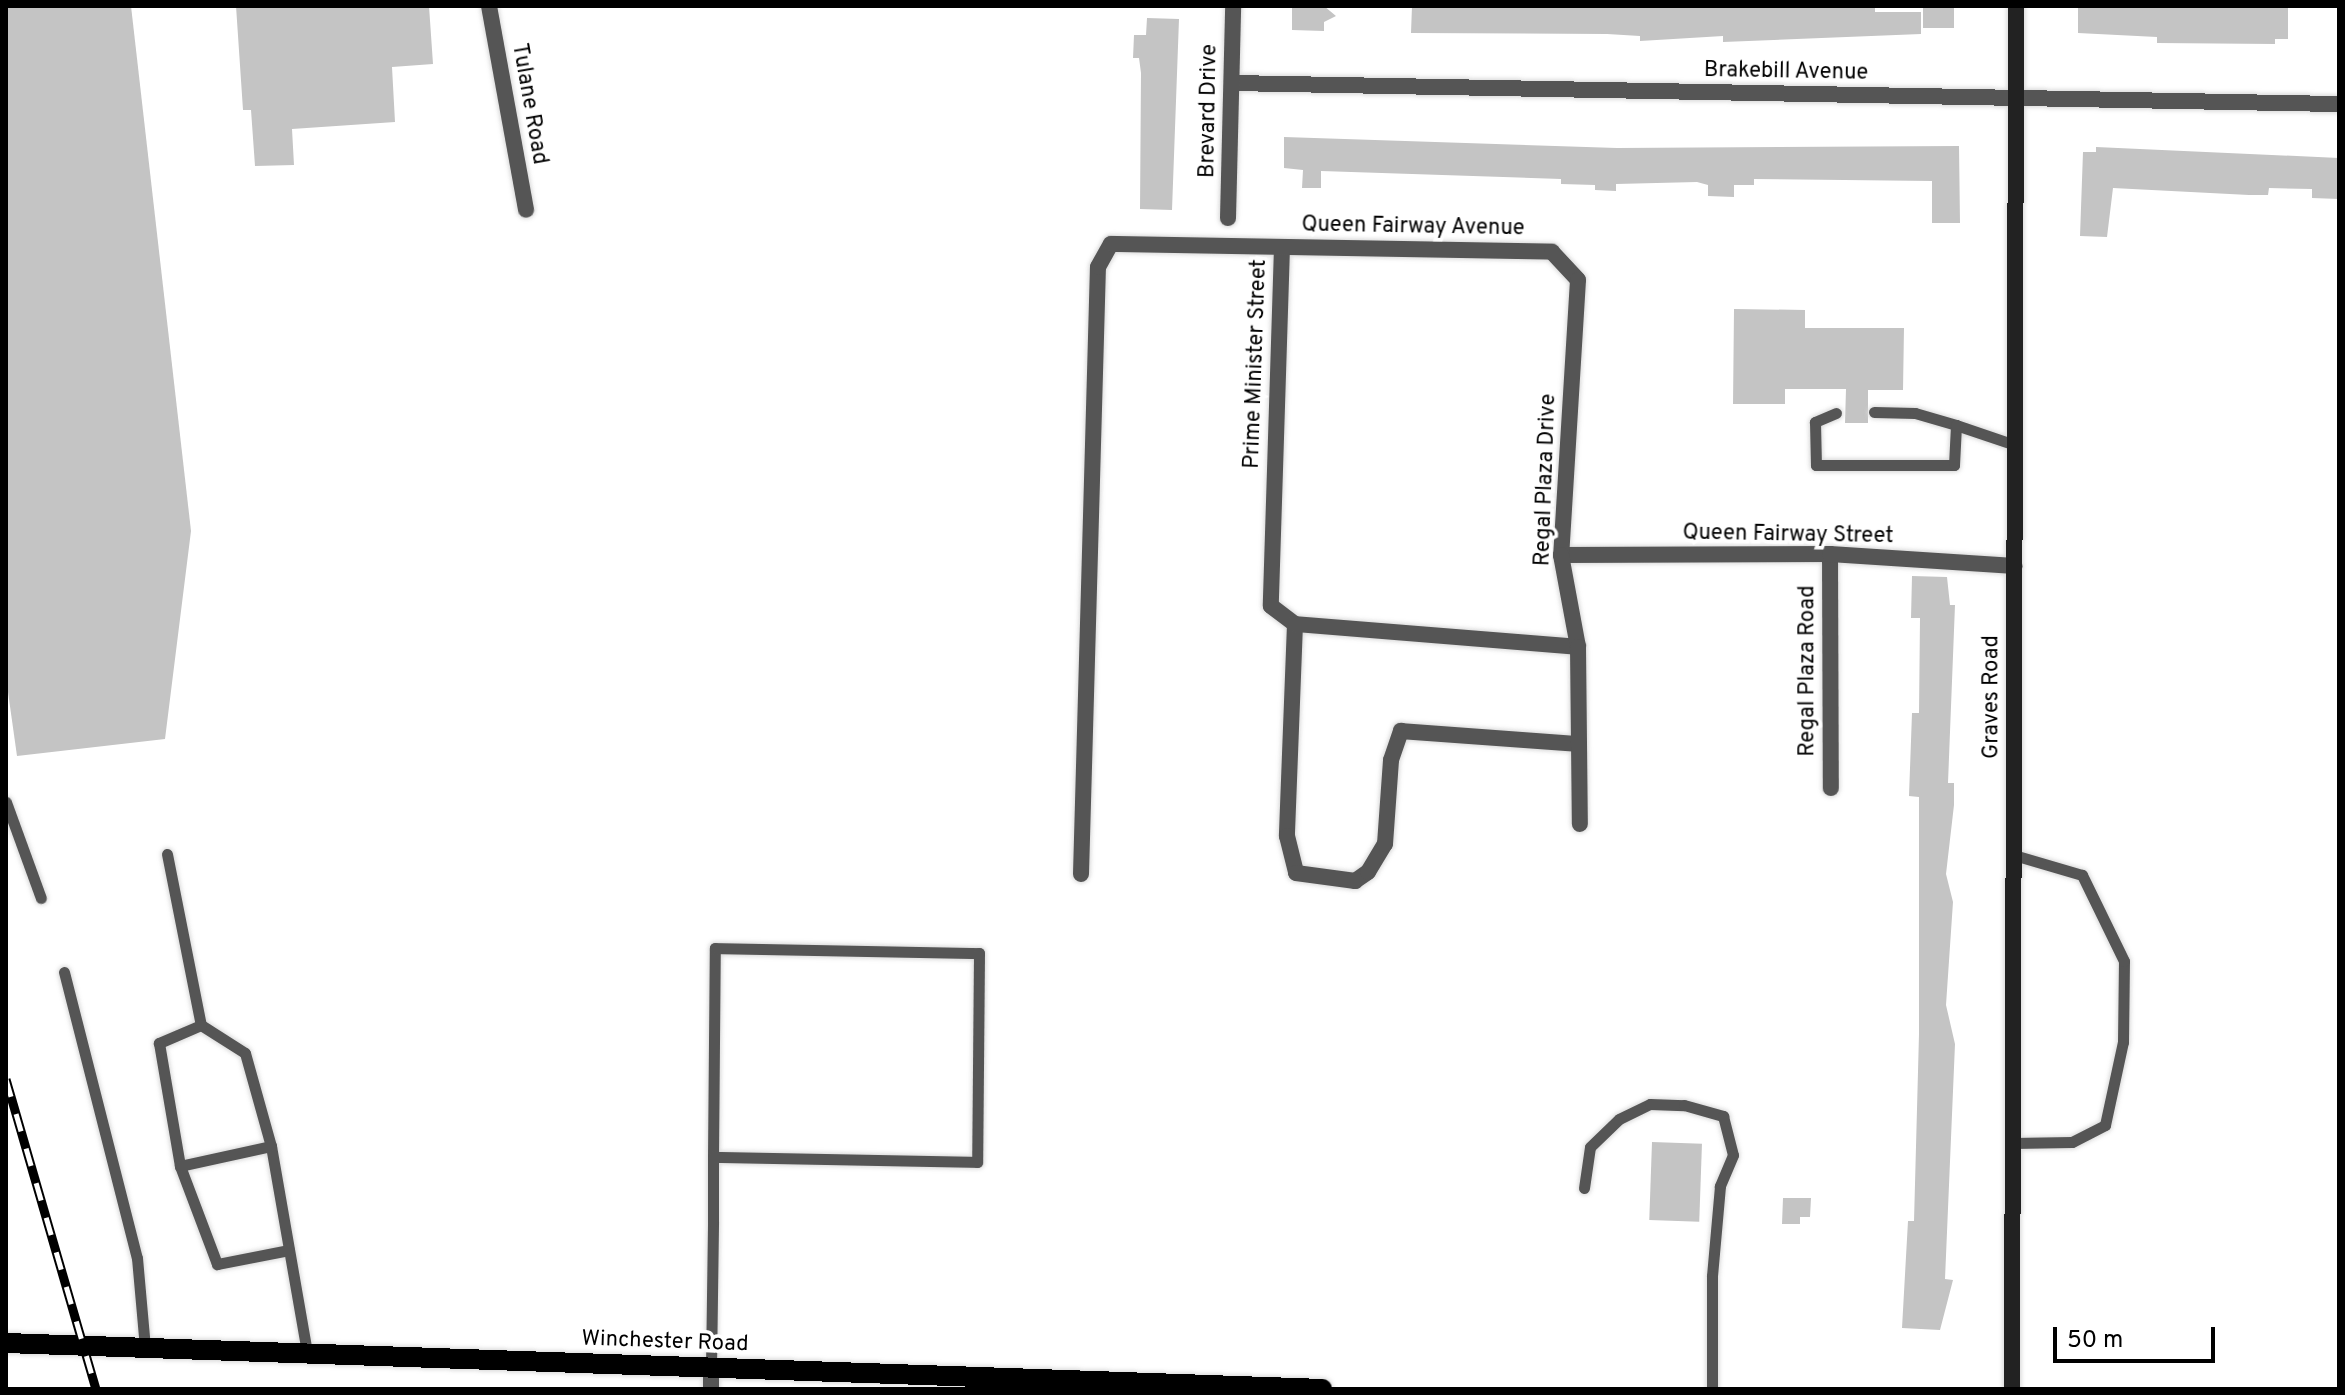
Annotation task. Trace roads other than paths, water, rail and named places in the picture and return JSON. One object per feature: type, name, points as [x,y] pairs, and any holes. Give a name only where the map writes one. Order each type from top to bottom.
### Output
[{"type":"main road","name":"Winchester Road","points":[[6,1343],[1322,1389]]},
{"type":"street","name":"Tulane Road","points":[[489,6],[526,210]]},
{"type":"street","name":"Brevard Drive","points":[[1228,218],[1233,6]]},
{"type":"street","name":"Graves Road","points":[[2012,1389],[2016,6]]},
{"type":"street","name":"Brakebill Avenue","points":[[1232,83],[2339,104]]},
{"type":"street","name":"Prime Minister Street","points":[[1081,874],[1098,267],[1111,244],[1282,247],[1271,606],[1295,624]]},
{"type":"street","name":"Queen Fairway Avenue","points":[[1282,247],[1552,252],[1578,280]]},
{"type":"street","name":"Regal Plaza Drive","points":[[1578,280],[1561,555],[1578,647],[1580,824]]},
{"type":"street","name":"Queen Fairway Street","points":[[1561,555],[1830,554],[2015,566]]},
{"type":"street","name":"Regal Plaza Road","points":[[1830,554],[1831,788]]},
{"type":"street","points":[[1578,647],[1295,624],[1287,836],[1296,873],[1355,881],[1368,872],[1385,844],[1391,760],[1401,731],[1579,744]]},
{"type":"street","points":[[711,1368],[711,1389]]},
{"type":"lane","points":[[1874,412],[1915,413],[2015,445]]},
{"type":"lane","points":[[1836,413],[1815,422],[1816,465],[1954,465],[1956,425]]},
{"type":"lane","points":[[6,802],[41,898]]},
{"type":"lane","points":[[167,854],[201,1025],[245,1053],[271,1146],[307,1353]]},
{"type":"lane","points":[[2013,1143],[2072,1142],[2105,1125],[2123,1042],[2124,961],[2082,875],[2014,855]]},
{"type":"lane","points":[[711,1368],[713,1157],[715,948],[979,953],[977,1162],[713,1157]]},
{"type":"lane","points":[[64,972],[137,1258],[145,1347]]},
{"type":"lane","points":[[201,1025],[159,1043],[180,1166],[217,1264],[289,1250]]},
{"type":"lane","points":[[1584,1188],[1590,1147],[1619,1119],[1650,1104],[1684,1105],[1723,1116],[1733,1155],[1720,1186],[1712,1276],[1712,1389]]},
{"type":"lane","points":[[180,1166],[271,1146]]},
{"type":"railway","points":[[6,1079],[96,1389]]}]
